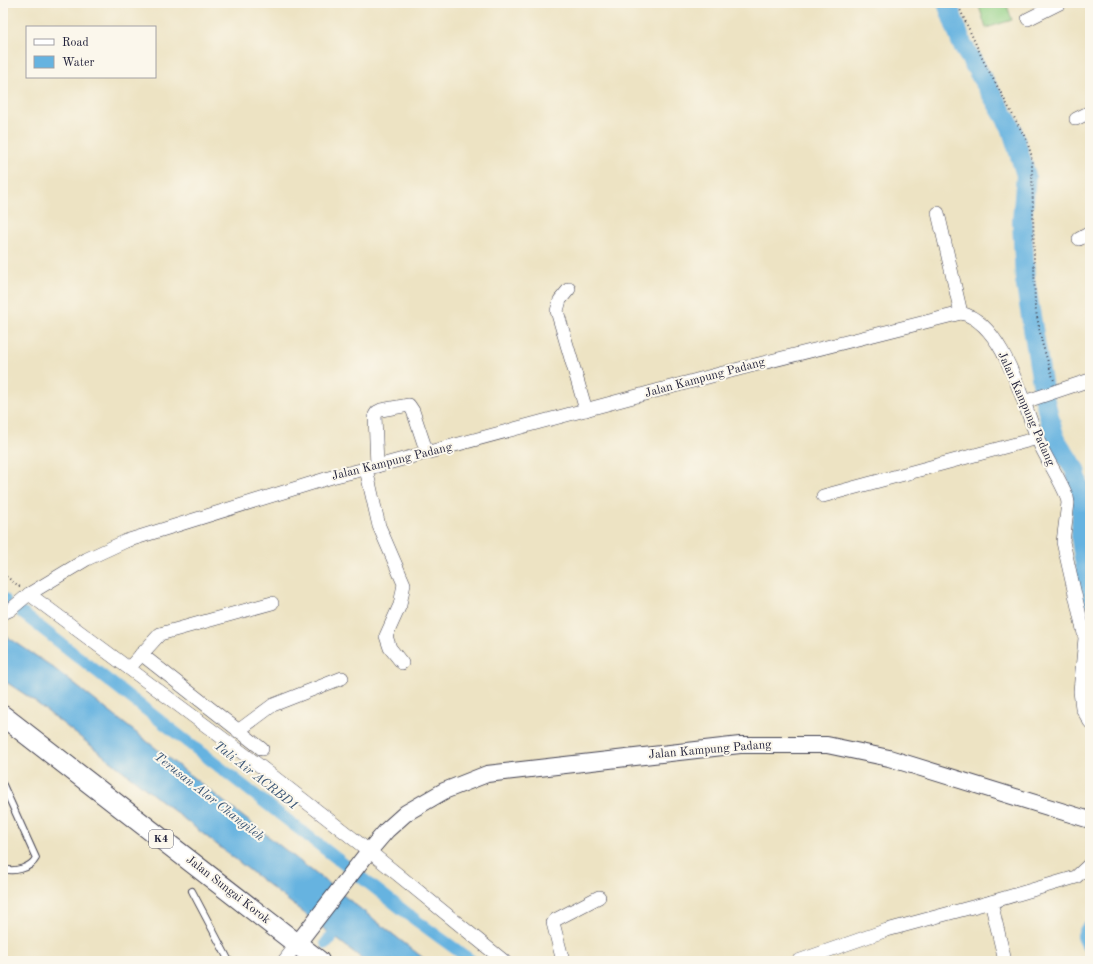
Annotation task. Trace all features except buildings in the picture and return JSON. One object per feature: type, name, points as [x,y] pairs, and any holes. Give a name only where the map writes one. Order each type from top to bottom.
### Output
[{"type":"main road","name":"Jalan Sungai Korok","points":[[3,716],[301,939],[319,961]]},
{"type":"street","points":[[1028,19],[1060,3]]},
{"type":"street","points":[[1076,119],[1090,112]]},
{"type":"street","points":[[938,213],[961,313]]},
{"type":"street","points":[[568,289],[560,300],[557,311],[586,410]]},
{"type":"street","name":"Jalan Kampung Padang","points":[[3,613],[10,610],[29,594],[87,559],[126,541],[332,477],[371,468],[719,374],[961,313],[974,318],[982,324],[997,343],[1028,401],[1038,438],[1067,497],[1068,504],[1063,542],[1085,638],[1080,691],[1082,708],[1090,722]]},
{"type":"street","points":[[1028,401],[1090,380]]},
{"type":"street","points":[[402,663],[390,648],[386,636],[400,605],[404,584],[402,576],[378,526],[371,468],[375,415],[381,410],[409,405],[413,411],[427,453]]},
{"type":"street","points":[[823,496],[1038,438]]},
{"type":"street","points":[[29,594],[129,668],[366,855],[504,961]]},
{"type":"street","points":[[129,668],[160,634],[272,603]]},
{"type":"street","points":[[141,654],[262,749]]},
{"type":"street","points":[[238,730],[273,705],[342,678]]},
{"type":"street","name":"Jalan Kampung Padang","points":[[301,939],[387,830],[420,803],[463,782],[487,774],[697,749],[756,744],[827,745],[889,758],[1090,820]]},
{"type":"street","points":[[798,961],[821,957],[887,930],[1076,878],[1090,864]]},
{"type":"street","points":[[562,961],[553,923],[555,920],[599,897]]},
{"type":"street","points":[[991,902],[1005,961]]},
{"type":"street","points":[[284,961],[301,939]]},
{"type":"lane","points":[[3,785],[36,858],[33,863],[18,870],[3,869]]},
{"type":"lane","points":[[192,891],[229,961]]},
{"type":"path","points":[[957,3],[984,62],[1030,147],[1032,166],[1035,306],[1042,343],[1055,392]]},
{"type":"path","points":[[3,574],[29,594]]},
{"type":"green space","points":[[978,3],[1006,3],[1012,20],[986,28]]},
{"type":"water","name":"Terusan Alor Changileh","points":[[3,634],[51,666],[427,961],[365,961],[29,697],[3,680]]},
{"type":"waterway","points":[[947,3],[962,44],[1011,127],[1026,175],[1022,221],[1025,280],[1045,401],[1055,439],[1075,470],[1082,500],[1081,540],[1090,597]]},
{"type":"waterway","points":[[1080,518],[1090,511]]},
{"type":"waterway","name":"Tali Air ACRBD1","points":[[22,613],[417,921],[472,961]]},
{"type":"waterway","points":[[326,943],[342,923]]},
{"type":"waterway","points":[[1090,930],[1087,936],[1090,942]]}]
